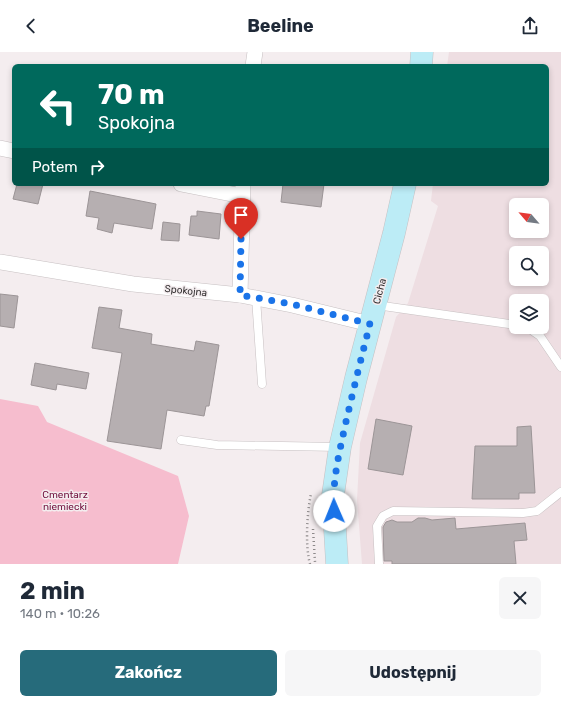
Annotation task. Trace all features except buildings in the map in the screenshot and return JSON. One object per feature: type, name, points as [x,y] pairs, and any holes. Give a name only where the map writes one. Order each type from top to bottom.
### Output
[{"type":"street","points":[[253,64],[254,52]]},
{"type":"street","points":[[421,64],[422,52]]},
{"type":"street","points":[[0,148],[12,151]]},
{"type":"street","points":[[202,186],[243,190],[240,295]]},
{"type":"street","name":"Cicha","points":[[338,564],[333,495],[340,447],[405,186]]},
{"type":"street","name":"Spokojna","points":[[0,262],[133,284],[240,295],[373,315]]},
{"type":"lane","points":[[256,298],[262,384]]},
{"type":"lane","points":[[373,315],[509,325]]},
{"type":"lane","points":[[537,334],[561,367]]},
{"type":"lane","points":[[181,440],[217,446],[340,447]]},
{"type":"lane","points":[[379,564],[377,526],[383,516],[393,511],[523,513],[537,511],[561,492]]},
{"type":"path","points":[[310,564],[307,554],[309,503],[313,488]]},
{"type":"shaded area","points":[[449,52],[561,52],[561,564],[362,564],[357,500],[360,443],[396,317],[408,303],[438,206],[431,201],[433,186],[549,186],[549,64],[447,64]]},
{"type":"green space","name":"Cmentarz niemiecki","points":[[0,399],[38,406],[47,422],[178,476],[189,516],[178,564],[0,564]]},
{"type":"route","points":[[241,239],[240,295],[292,304],[370,324],[340,447],[333,495],[334,511]]}]
